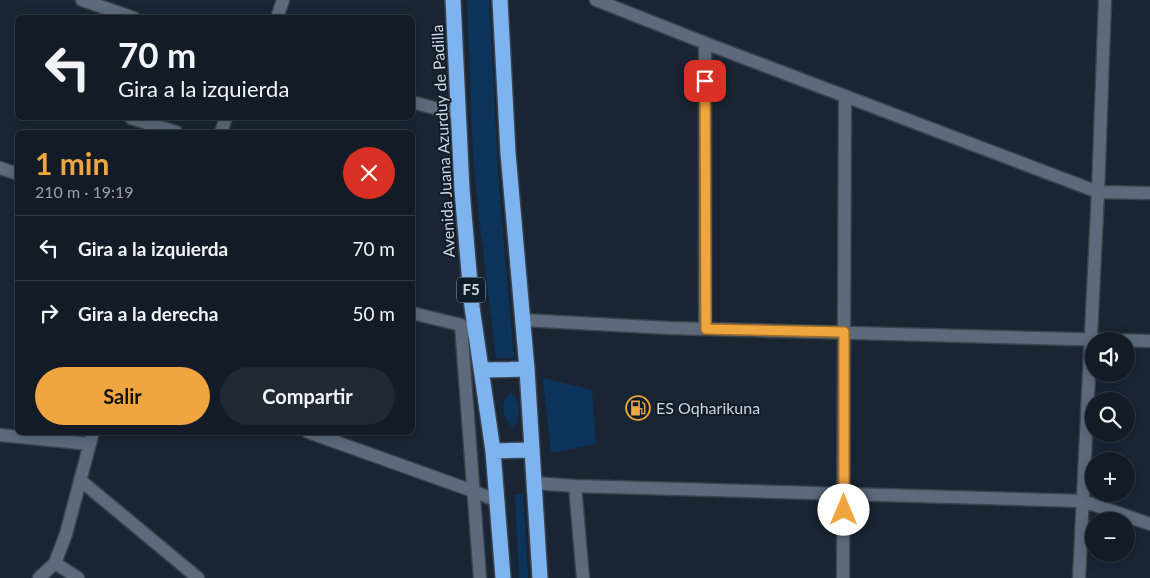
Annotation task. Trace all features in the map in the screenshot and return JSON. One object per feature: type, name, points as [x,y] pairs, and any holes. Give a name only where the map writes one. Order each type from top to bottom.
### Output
[{"type":"highway","name":"Avenida Juana Azurduy de Padilla","points":[[453,0],[457,114],[472,306],[493,450],[504,578]]},
{"type":"highway","points":[[500,0],[508,153],[527,369],[540,578]]},
{"type":"highway","points":[[482,370],[527,369]]},
{"type":"highway","points":[[493,450],[532,450]]},
{"type":"street","points":[[82,0],[108,4],[128,15]]},
{"type":"street","points":[[278,15],[283,0]]},
{"type":"street","points":[[596,0],[1098,192],[1150,193]]},
{"type":"street","points":[[1091,332],[1105,0]]},
{"type":"street","points":[[705,43],[706,329]]},
{"type":"street","points":[[843,578],[845,96]]},
{"type":"street","points":[[415,103],[457,114]]},
{"type":"street","points":[[137,120],[170,130]]},
{"type":"street","points":[[0,168],[15,173]]},
{"type":"street","points":[[415,314],[461,325]]},
{"type":"street","points":[[523,320],[706,329],[1085,339]]},
{"type":"street","points":[[461,325],[482,370]]},
{"type":"street","points":[[461,325],[480,578]]},
{"type":"street","points":[[1135,340],[1150,341]]},
{"type":"street","points":[[1079,578],[1089,382]]},
{"type":"street","points":[[317,435],[473,490],[498,501]]},
{"type":"street","points":[[0,436],[91,438],[66,534],[55,562],[40,578]]},
{"type":"street","points":[[80,480],[198,578]]},
{"type":"street","points":[[534,483],[575,486],[1083,501],[1150,524]]},
{"type":"street","points":[[575,486],[583,578]]},
{"type":"street","points":[[55,562],[78,578]]},
{"type":"shaded area","points":[[467,0],[489,0],[499,188],[514,358],[496,358],[473,156]]},
{"type":"shaded area","points":[[543,378],[592,390],[596,444],[551,453]]},
{"type":"shaded area","points":[[511,392],[519,404],[518,421],[513,428],[506,419],[503,410],[505,401]]},
{"type":"shaded area","points":[[523,494],[528,578],[519,578],[515,495]]},
{"type":"place","name":"ES Oqharikuna","points":[[638,408]]},
{"type":"route","points":[[705,81],[706,329],[844,332],[844,510]]}]
